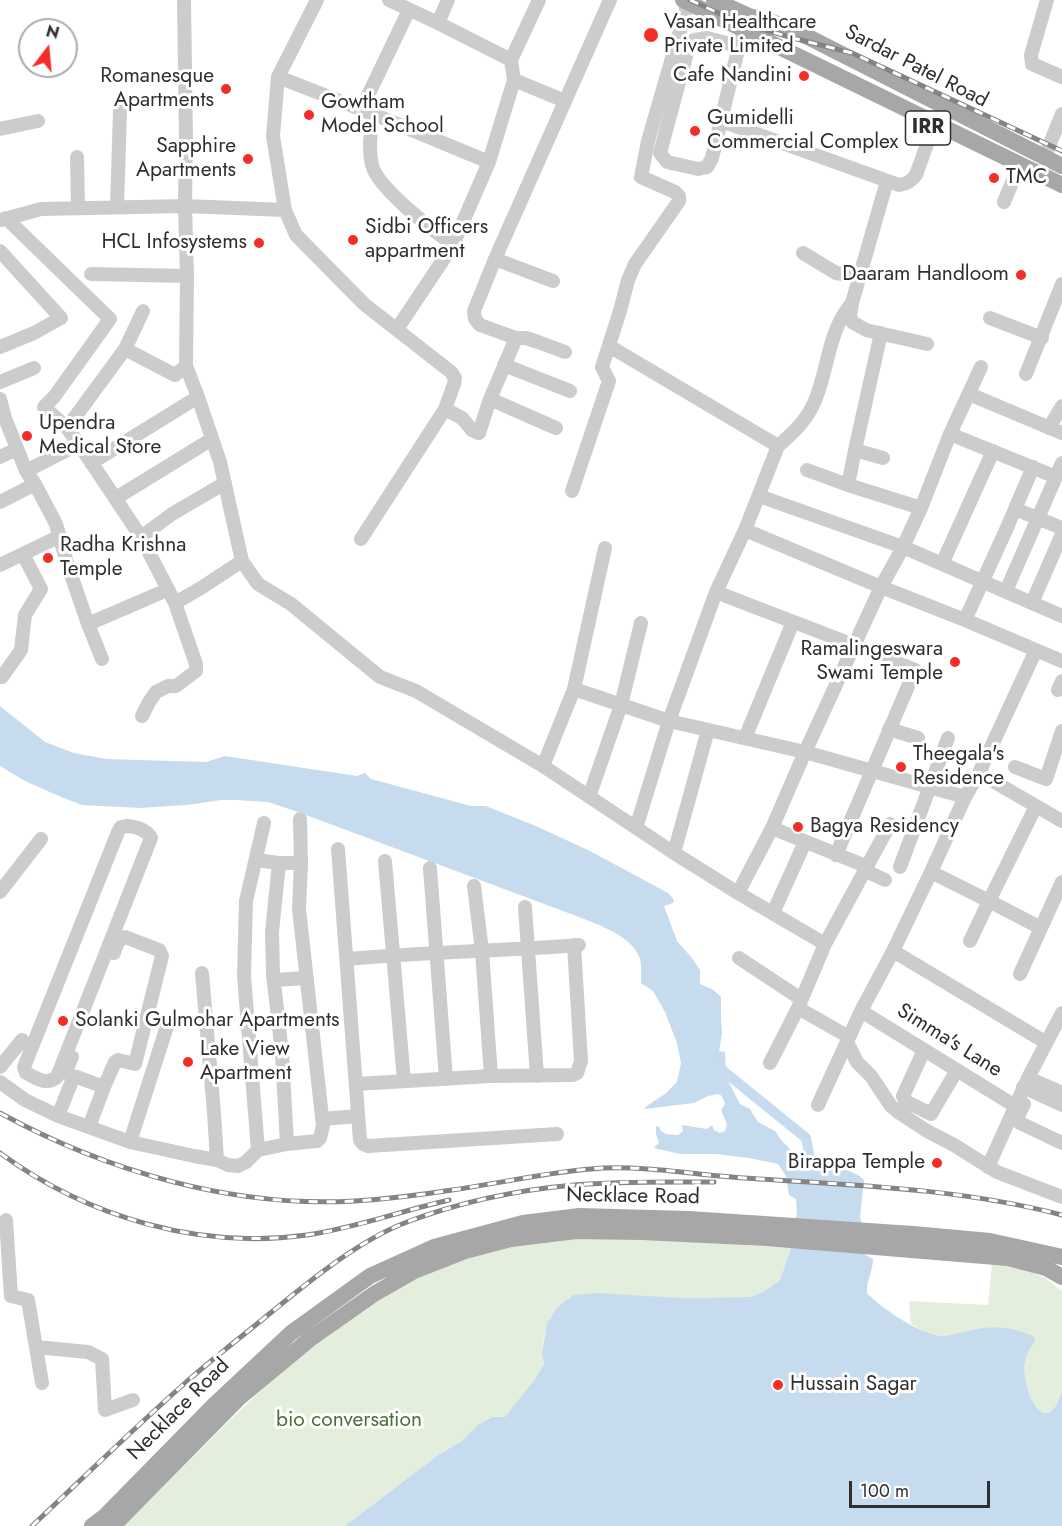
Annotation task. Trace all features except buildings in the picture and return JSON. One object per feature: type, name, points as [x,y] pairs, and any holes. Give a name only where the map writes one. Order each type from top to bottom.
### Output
[{"type":"main road","name":"Sardar Patel Road","points":[[714,0],[746,22]]},
{"type":"main road","name":"Sardar Patel Road","points":[[686,1],[746,22],[775,23],[810,38],[1062,166]]},
{"type":"main road","name":"IRR","points":[[746,22],[809,57],[1062,185]]},
{"type":"main road","name":"IRR","points":[[809,57],[813,72],[1062,195]]},
{"type":"main road","name":"IRR","points":[[809,57],[1062,175]]},
{"type":"main road","name":"Necklace Road","points":[[92,1526],[104,1517],[214,1405],[291,1333],[370,1276],[434,1246],[524,1223],[576,1231],[765,1232],[911,1242],[990,1241],[1062,1257]]},
{"type":"main road","name":"Necklace Road","points":[[113,1526],[240,1397],[310,1339],[374,1294],[414,1271],[465,1251],[550,1227]]},
{"type":"main road","name":"Necklace Road","points":[[911,1242],[1008,1258],[1046,1268],[1062,1277]]},
{"type":"street","points":[[184,0],[185,206],[188,276],[186,366],[220,462],[242,561],[258,584],[291,604],[380,677],[416,691],[543,766],[674,854],[825,944]]},
{"type":"street","points":[[317,0],[278,77],[273,136],[285,210],[296,235],[364,304],[451,372],[455,378],[445,410],[361,539]]},
{"type":"street","points":[[389,0],[511,60]]},
{"type":"street","points":[[438,23],[447,0]]},
{"type":"street","points":[[397,329],[453,245],[489,162],[514,80],[511,60],[539,0]]},
{"type":"street","points":[[565,352],[480,325],[475,319],[474,311],[610,0]]},
{"type":"street","points":[[1047,0],[1031,56],[1032,64],[1062,77]]},
{"type":"street","points":[[572,491],[609,381],[602,367],[628,280],[635,264],[680,201],[675,192],[641,177],[648,141],[686,1]]},
{"type":"street","points":[[409,9],[367,112],[373,167],[380,181],[425,223],[453,245]]},
{"type":"street","points":[[738,46],[706,38],[694,40],[688,49],[660,153],[667,162],[698,169],[707,167],[712,158],[738,46],[746,22]]},
{"type":"street","points":[[278,77],[489,162]]},
{"type":"street","points":[[514,80],[565,101]]},
{"type":"street","points":[[117,207],[120,111]]},
{"type":"street","points":[[1047,151],[1062,114]]},
{"type":"street","points":[[0,129],[38,121]]},
{"type":"street","points":[[721,122],[899,185],[912,181],[916,175],[932,130]]},
{"type":"street","points":[[77,157],[78,208]]},
{"type":"street","points":[[1004,202],[1016,173]]},
{"type":"street","points":[[887,181],[850,315],[852,322],[866,330],[927,344]]},
{"type":"street","points":[[3,219],[41,209],[185,206],[285,210]]},
{"type":"street","points":[[3,219],[110,319],[54,397],[44,407],[67,428],[79,444],[141,537],[175,603],[195,664],[196,671],[176,686],[156,692],[148,702],[142,716]]},
{"type":"street","points":[[0,251],[61,318],[34,333],[0,347]]},
{"type":"street","points":[[803,253],[836,273],[859,277]]},
{"type":"street","points":[[495,259],[553,281]]},
{"type":"street","points":[[91,274],[188,276]]},
{"type":"street","points":[[1026,374],[1062,284]]},
{"type":"street","points":[[636,828],[669,721],[716,592],[745,530],[778,446],[805,420],[814,403],[835,330],[852,303]]},
{"type":"street","points":[[67,428],[125,349],[143,311]]},
{"type":"street","points":[[990,318],[1042,338]]},
{"type":"street","points":[[848,485],[881,333]]},
{"type":"street","points":[[445,410],[462,418],[472,430],[479,433],[490,399],[516,338]]},
{"type":"street","points":[[609,346],[778,446]]},
{"type":"street","points":[[125,349],[175,375],[186,366]]},
{"type":"street","points":[[504,365],[570,391]]},
{"type":"street","points":[[738,893],[772,828],[854,644],[903,547],[950,434],[981,367]]},
{"type":"street","points":[[0,382],[34,368]]},
{"type":"street","points":[[969,394],[1056,431],[1062,406]]},
{"type":"street","points":[[91,462],[198,397]]},
{"type":"street","points":[[0,399],[3,419],[26,471],[56,524],[67,563],[102,659]]},
{"type":"street","points":[[490,399],[556,428]]},
{"type":"street","points":[[950,434],[1056,477]]},
{"type":"street","points":[[116,498],[212,439]]},
{"type":"street","points":[[26,471],[79,444]]},
{"type":"street","points":[[0,457],[17,448]]},
{"type":"street","points":[[855,450],[883,459]]},
{"type":"street","points":[[942,564],[993,452]]},
{"type":"street","points":[[1005,591],[1062,463]]},
{"type":"street","points":[[965,620],[1033,467]]},
{"type":"street","points":[[807,470],[921,508]]},
{"type":"street","points":[[141,537],[172,514],[225,483]]},
{"type":"street","points":[[0,502],[35,484]]},
{"type":"street","points":[[759,496],[903,547],[1062,616]]},
{"type":"street","points":[[1015,509],[1062,528]]},
{"type":"street","points":[[745,530],[1062,661]]},
{"type":"street","points":[[1032,603],[1062,534]]},
{"type":"street","points":[[0,565],[60,536]]},
{"type":"street","points":[[543,766],[574,689],[605,548]]},
{"type":"street","points":[[2,677],[21,650],[25,615],[41,589],[22,554]]},
{"type":"street","points":[[175,603],[242,561]]},
{"type":"street","points":[[716,592],[854,644],[915,670],[836,855]]},
{"type":"street","points":[[88,624],[160,593]]},
{"type":"street","points":[[745,738],[793,622]]},
{"type":"street","points":[[589,796],[621,705],[641,623]]},
{"type":"street","points":[[818,1105],[861,1011],[893,951],[1036,650]]},
{"type":"street","points":[[574,689],[669,721],[805,752],[965,797]]},
{"type":"street","points":[[889,729],[918,738]]},
{"type":"street","points":[[674,854],[708,730]]},
{"type":"street","points":[[1015,767],[1046,779],[1059,751],[1062,731]]},
{"type":"street","points":[[900,867],[948,738]]},
{"type":"street","points":[[979,773],[1062,821]]},
{"type":"street","points":[[970,941],[1036,806]]},
{"type":"street","points":[[0,1082],[25,1100],[58,1116],[130,1142],[217,1160],[228,1165],[238,1166],[246,1162],[258,1150],[317,1141],[322,1133],[322,1119],[299,909],[300,819]]},
{"type":"street","points":[[258,1150],[244,976],[246,901],[264,823]]},
{"type":"street","points":[[770,1063],[800,1003],[825,944],[890,824]]},
{"type":"street","points":[[130,826],[147,832],[151,838],[57,1077],[48,1082],[35,1077],[26,1073],[24,1067],[118,832],[121,827],[130,826]]},
{"type":"street","points":[[772,828],[867,869],[885,880]]},
{"type":"street","points":[[0,892],[41,840]]},
{"type":"street","points":[[773,913],[805,842]]},
{"type":"street","points":[[338,849],[360,1140],[363,1144],[368,1146],[557,1134]]},
{"type":"street","points":[[256,860],[301,863]]},
{"type":"street","points":[[385,861],[404,1081]]},
{"type":"street","points":[[279,863],[272,932],[287,1144]]},
{"type":"street","points":[[430,868],[446,1078]]},
{"type":"street","points":[[931,872],[1041,928]]},
{"type":"street","points":[[1020,974],[1062,882]]},
{"type":"street","points":[[474,886],[482,951],[491,1076]]},
{"type":"street","points":[[525,907],[537,1076]]},
{"type":"street","points":[[89,1127],[115,1062],[118,1060],[135,1064],[162,956],[159,950],[124,937],[119,940],[66,1071],[73,1078],[77,1077],[104,1087]]},
{"type":"street","points":[[347,959],[577,945],[580,1062],[577,1073],[356,1084]]},
{"type":"street","points":[[893,951],[1046,1042]]},
{"type":"street","points":[[739,958],[848,1039],[857,1062],[871,1076],[891,1106],[898,1112],[997,1172],[1062,1197]]},
{"type":"street","points":[[202,973],[217,1160]]},
{"type":"street","points":[[274,980],[307,978]]},
{"type":"street","name":"Simma's Lane","points":[[861,1011],[1015,1106]]},
{"type":"street","points":[[988,1167],[1015,1106],[1062,1013]]},
{"type":"street","points":[[130,1142],[168,1023]]},
{"type":"street","points":[[0,1067],[22,1040]]},
{"type":"street","points":[[924,1050],[903,1096],[905,1101],[931,1114],[957,1070]]},
{"type":"street","points":[[25,1100],[35,1077]]},
{"type":"street","points":[[58,1116],[73,1078]]},
{"type":"street","points":[[1027,1085],[1062,1093]]},
{"type":"street","points":[[1027,1085],[1062,1105]]},
{"type":"street","points":[[1027,1085],[1018,1116],[1020,1123],[1062,1143]]},
{"type":"street","points":[[322,1119],[358,1116]]},
{"type":"street","points":[[6,1220],[11,1296],[28,1300],[42,1383]]},
{"type":"street","points":[[36,1347],[88,1352],[102,1359],[105,1410],[133,1400]]},
{"type":"green space","name":"bio conversation","points":[[572,1234],[791,1248],[780,1280],[763,1292],[750,1297],[680,1298],[556,1309],[544,1335],[544,1364],[505,1418],[492,1417],[478,1425],[462,1441],[438,1455],[345,1526],[124,1526],[290,1363],[352,1317],[425,1273],[471,1256]]},
{"type":"green space","points":[[992,1263],[1021,1268],[1045,1278],[1062,1291],[1062,1391],[1055,1406],[1048,1413],[1042,1412],[1036,1406],[1027,1385],[1026,1359],[1035,1341],[928,1334],[911,1324],[909,1301],[988,1305]]},
{"type":"water","name":"Hussain Sagar","points":[[0,706],[45,742],[74,753],[106,759],[206,762],[225,756],[357,776],[365,773],[371,779],[471,806],[486,806],[590,851],[668,893],[674,900],[673,903],[664,906],[677,941],[700,970],[700,984],[712,989],[721,997],[722,1034],[719,1051],[725,1052],[726,1077],[740,1104],[750,1109],[758,1122],[775,1131],[791,1150],[816,1156],[864,1180],[860,1217],[867,1241],[864,1254],[873,1259],[867,1293],[902,1320],[933,1334],[945,1336],[998,1327],[1019,1331],[1035,1338],[1025,1362],[1030,1396],[1042,1412],[1048,1413],[1055,1406],[1062,1391],[1062,1526],[345,1526],[438,1455],[462,1441],[478,1425],[492,1417],[505,1417],[544,1364],[542,1352],[547,1324],[556,1309],[574,1295],[597,1293],[680,1298],[750,1297],[763,1292],[780,1280],[791,1248],[794,1220],[797,1215],[796,1199],[789,1195],[786,1176],[778,1164],[716,1154],[680,1154],[654,1148],[659,1142],[656,1126],[666,1134],[678,1135],[683,1131],[682,1125],[707,1129],[712,1125],[714,1130],[720,1133],[725,1131],[727,1124],[721,1110],[725,1104],[722,1096],[718,1094],[694,1103],[645,1109],[677,1082],[681,1063],[677,1043],[665,1012],[653,991],[641,983],[641,962],[636,951],[631,944],[615,933],[579,917],[268,802],[221,800],[140,808],[82,805],[25,781],[0,766]]},
{"type":"waterway","points":[[716,1065],[806,1138],[810,1158],[815,1167]]},
{"type":"railway","points":[[690,0],[738,22],[852,53],[1062,151]]},
{"type":"railway","points":[[0,1113],[41,1134],[126,1168],[217,1192],[263,1198],[309,1202],[379,1199],[440,1192],[565,1172],[621,1168],[944,1193],[1062,1215]]},
{"type":"railway","points":[[0,1153],[34,1176],[69,1195],[107,1211],[146,1224],[185,1233],[226,1238],[307,1235],[343,1228],[449,1200]]},
{"type":"railway","points":[[32,1526],[145,1419],[205,1366],[316,1276],[352,1251],[389,1230],[447,1208],[531,1190],[609,1183],[714,1182]]},
{"type":"place","name":"Vasan Healthcare Private Limited","points":[[651,35]]},
{"type":"place","name":"Cafe Nandini","points":[[804,76]]},
{"type":"place","name":"Romanesque Apartments","points":[[226,89]]},
{"type":"place","name":"Gowtham Model School","points":[[309,115]]},
{"type":"place","name":"Gumidelli Commercial Complex","points":[[695,131]]},
{"type":"place","name":"Sapphire Apartments","points":[[248,159]]},
{"type":"place","name":"TMC","points":[[994,178]]},
{"type":"place","name":"Sidbi Officers appartment","points":[[353,240]]},
{"type":"place","name":"HCL Infosystems","points":[[259,243]]},
{"type":"place","name":"Daaram Handloom","points":[[1021,275]]},
{"type":"place","name":"Upendra Medical Store","points":[[27,436]]},
{"type":"place","name":"Radha Krishna Temple","points":[[48,558]]},
{"type":"place","name":"Ramalingeswara Swami Temple","points":[[955,662]]},
{"type":"place","name":"Theegala's Residence","points":[[901,767]]},
{"type":"place","name":"Bagya Residency","points":[[798,827]]},
{"type":"place","name":"Solanki Gulmohar Apartments","points":[[63,1021]]},
{"type":"place","name":"Lake View Apartment","points":[[188,1062]]},
{"type":"place","name":"Birappa Temple","points":[[937,1163]]},
{"type":"place","name":"Hussain Sagar","points":[[778,1385]]}]
